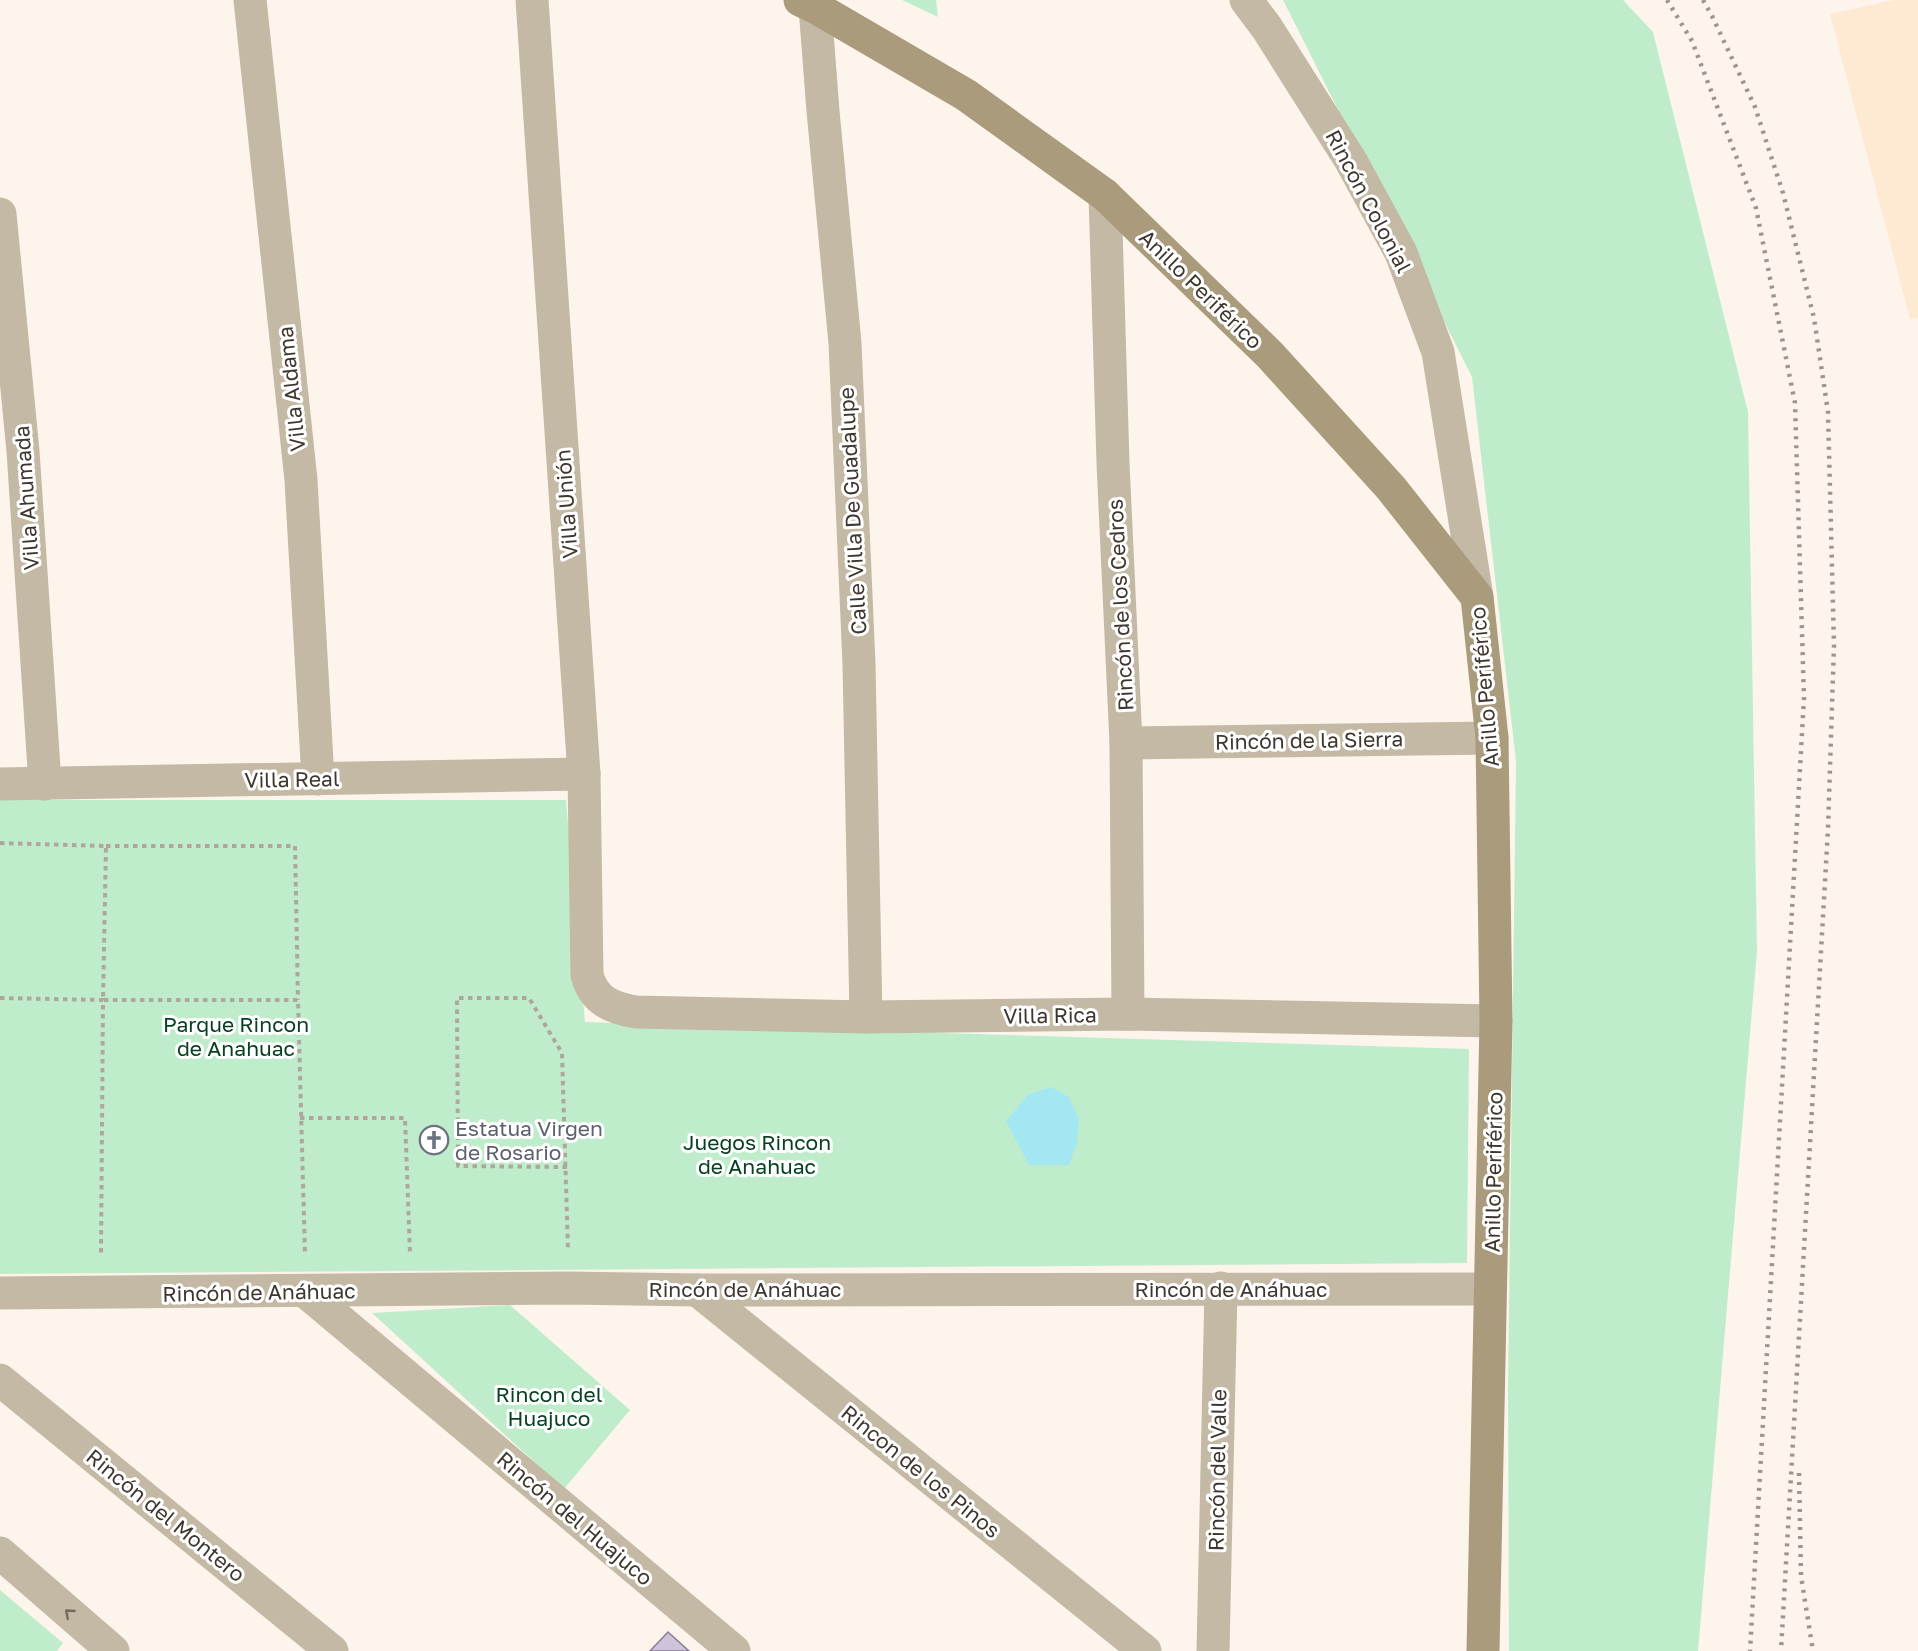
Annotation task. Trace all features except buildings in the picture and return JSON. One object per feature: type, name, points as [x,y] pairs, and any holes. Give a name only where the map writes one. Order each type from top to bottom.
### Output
[{"type":"street","name":"Villa Aldama","points":[[250,0],[301,480],[318,779]]},
{"type":"street","name":"Villa Unión","points":[[532,0],[584,774],[587,975],[595,992],[605,1004]]},
{"type":"street","name":"Rincón Colonial","points":[[1246,0],[1268,28],[1351,161],[1401,253],[1438,352],[1477,597]]},
{"type":"street","name":"Anillo Periférico","points":[[808,3],[966,95],[1105,195],[1270,355],[1391,488],[1477,597],[1492,738],[1496,1021],[1483,1651]]},
{"type":"street","name":"Calle Villa De Guadalupe","points":[[808,3],[823,111],[845,344],[859,664],[866,1017]]},
{"type":"street","name":"Rincón de los Cedros","points":[[1105,195],[1113,463],[1126,743],[1128,1014]]},
{"type":"street","name":"Villa Ahumada","points":[[0,214],[23,450],[45,784]]},
{"type":"street","name":"Rincón de la Sierra","points":[[1126,743],[1492,738]]},
{"type":"street","name":"Villa Real","points":[[0,784],[584,774]]},
{"type":"street","name":"Villa Rica","points":[[605,1004],[636,1012],[866,1017],[1128,1014],[1496,1021]]},
{"type":"street","name":"Rincón de Anáhuac","points":[[0,1293],[568,1288],[697,1290],[1490,1289]]},
{"type":"street","name":"Rincón del Valle","points":[[1213,1651],[1221,1288]]},
{"type":"street","name":"Rincon de los Pinos","points":[[697,1290],[1145,1651]]},
{"type":"street","name":"Rincón del Huajuco","points":[[306,1292],[734,1651]]},
{"type":"street","name":"Rincón del Montero","points":[[0,1380],[332,1651]]},
{"type":"street","points":[[0,1554],[97,1646]]},
{"type":"path","points":[[0,843],[106,846],[295,846],[306,1292]]},
{"type":"path","points":[[100,1293],[106,846]]},
{"type":"path","points":[[0,998],[298,1000]]},
{"type":"path","points":[[567,1167],[458,1166],[457,998],[529,998],[562,1053],[567,1167],[568,1288]]},
{"type":"path","points":[[300,1118],[405,1118],[411,1290]]},
{"type":"shaded area","points":[[1894,0],[1918,0],[1918,318],[1910,319],[1830,14]]},
{"type":"green space","points":[[902,0],[936,0],[938,17]]},
{"type":"green space","points":[[1283,0],[1623,0],[1653,32],[1748,412],[1757,951],[1698,1651],[1509,1651],[1508,1386],[1516,761],[1472,377]]},
{"type":"green space","name":"Parque Rincon de Anahuac","points":[[0,800],[566,800],[585,1022],[1469,1049],[1467,1263],[0,1274]]},
{"type":"green space","name":"Rincon del Huajuco","points":[[510,1305],[630,1410],[564,1489],[372,1313]]},
{"type":"green space","points":[[0,1590],[63,1643],[57,1651],[0,1651]]},
{"type":"water","points":[[1051,1087],[1069,1097],[1079,1119],[1077,1142],[1069,1165],[1029,1165],[1006,1121],[1029,1094]]},
{"type":"railway","points":[[1667,0],[1692,41],[1756,208],[1795,403],[1804,698],[1750,1651]]},
{"type":"railway","points":[[1703,0],[1755,107],[1783,193],[1814,318],[1828,412],[1834,645],[1828,829],[1781,1651]]},
{"type":"railway","points":[[1799,1473],[1801,1576],[1813,1651]]},
{"type":"place","name":"Estatua Virgen de Rosario","points":[[434,1140]]},
{"type":"park label","name":"Juegos Rincon de Anahuac","points":[[757,1154]]}]
